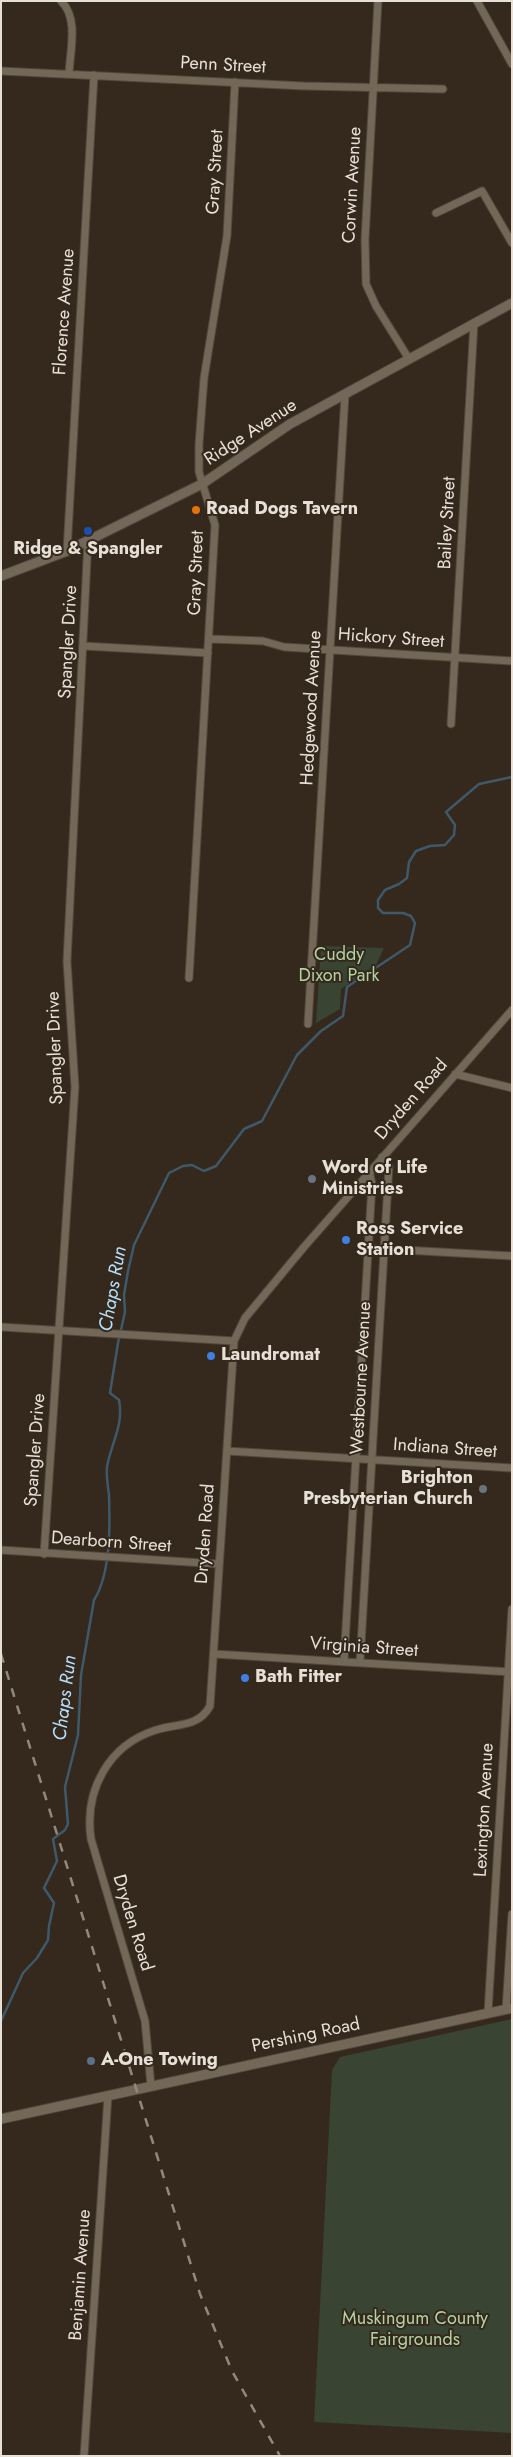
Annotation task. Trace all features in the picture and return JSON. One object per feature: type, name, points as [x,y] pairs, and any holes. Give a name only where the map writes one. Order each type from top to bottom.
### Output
[{"type":"street","points":[[61,1],[66,7],[72,22],[69,74]]},
{"type":"street","name":"Corwin Avenue","points":[[378,1],[366,239],[366,284],[376,306],[409,359]]},
{"type":"street","points":[[477,1],[512,64]]},
{"type":"street","name":"Penn Street","points":[[1,71],[373,88],[443,88]]},
{"type":"street","name":"Florence Avenue","points":[[67,551],[94,75]]},
{"type":"street","name":"Gray Street","points":[[189,978],[215,525],[199,472],[199,444],[204,378],[227,236],[235,82]]},
{"type":"street","points":[[436,213],[482,191],[512,243]]},
{"type":"street","name":"Ridge Avenue","points":[[1,576],[67,551],[202,484],[275,434],[512,303]]},
{"type":"street","name":"Bailey Street","points":[[451,724],[474,323]]},
{"type":"street","name":"Hedgewood Avenue","points":[[308,1024],[345,395]]},
{"type":"street","name":"Spangler Drive","points":[[44,1554],[75,1087],[67,961],[88,540]]},
{"type":"street","name":"Hickory Street","points":[[210,638],[263,641],[284,647],[512,661]]},
{"type":"street","points":[[84,646],[208,653]]},
{"type":"street","name":"Dryden Road","points":[[151,2086],[145,2022],[91,1839],[90,1809],[101,1776],[124,1745],[159,1729],[194,1723],[206,1714],[212,1694],[234,1341],[245,1318],[369,1171],[512,1010]]},
{"type":"street","points":[[455,1074],[512,1088]]},
{"type":"street","name":"Westbourne Avenue","points":[[360,1662],[389,1166],[382,1157]]},
{"type":"street","name":"Westbourne Avenue","points":[[344,1661],[372,1184],[369,1171]]},
{"type":"street","points":[[368,1248],[512,1256]]},
{"type":"street","points":[[1,1327],[234,1341]]},
{"type":"street","name":"Indiana Street","points":[[227,1451],[512,1468]]},
{"type":"street","name":"Dearborn Street","points":[[1,1550],[219,1564]]},
{"type":"street","name":"Lexington Avenue","points":[[488,2014],[510,1672],[512,1609]]},
{"type":"street","name":"Virginia Street","points":[[214,1654],[510,1672]]},
{"type":"street","points":[[509,2009],[512,1914]]},
{"type":"street","name":"Pershing Road","points":[[1,2119],[509,2009]]},
{"type":"street","name":"Benjamin Avenue","points":[[84,2456],[108,2096]]},
{"type":"green space","name":"Cuddy Dixon Park","points":[[321,946],[384,948],[376,965],[341,989],[340,1009],[316,1023]]},
{"type":"green space","name":"Muskingum County Fairgrounds","points":[[512,2019],[512,2433],[314,2422],[332,2070],[340,2057]]},
{"type":"waterway","name":"Chaps Run","points":[[1,2021],[23,1973],[37,1958],[48,1940],[54,1903],[44,1888],[57,1861],[53,1839],[65,1830],[68,1824],[65,1787],[78,1735],[81,1675],[94,1600],[104,1577],[108,1549],[109,1495],[107,1467],[120,1418],[119,1400],[110,1393],[125,1312],[124,1295],[134,1245],[169,1173],[183,1166],[192,1165],[204,1171],[216,1166],[244,1129],[262,1121],[297,1055],[321,1031],[343,1016],[347,987],[410,945],[415,923],[411,916],[403,913],[383,913],[378,908],[378,900],[385,890],[407,878],[409,862],[416,851],[430,846],[445,845],[454,835],[455,825],[446,812],[479,784],[512,777]]},
{"type":"railway","points":[[1,1654],[200,2294],[232,2371],[280,2456]]},
{"type":"place","name":"Road Dogs Tavern","points":[[196,510]]},
{"type":"place","name":"Ridge & Spangler","points":[[88,531]]},
{"type":"place","name":"Word of Life Ministries","points":[[312,1179]]},
{"type":"place","name":"Ross Service Station","points":[[346,1240]]},
{"type":"place","name":"Laundromat","points":[[211,1356]]},
{"type":"place","name":"Brighton Presbyterian Church","points":[[483,1489]]},
{"type":"place","name":"Bath Fitter","points":[[245,1678]]},
{"type":"place","name":"A-One Towing","points":[[91,2061]]}]
